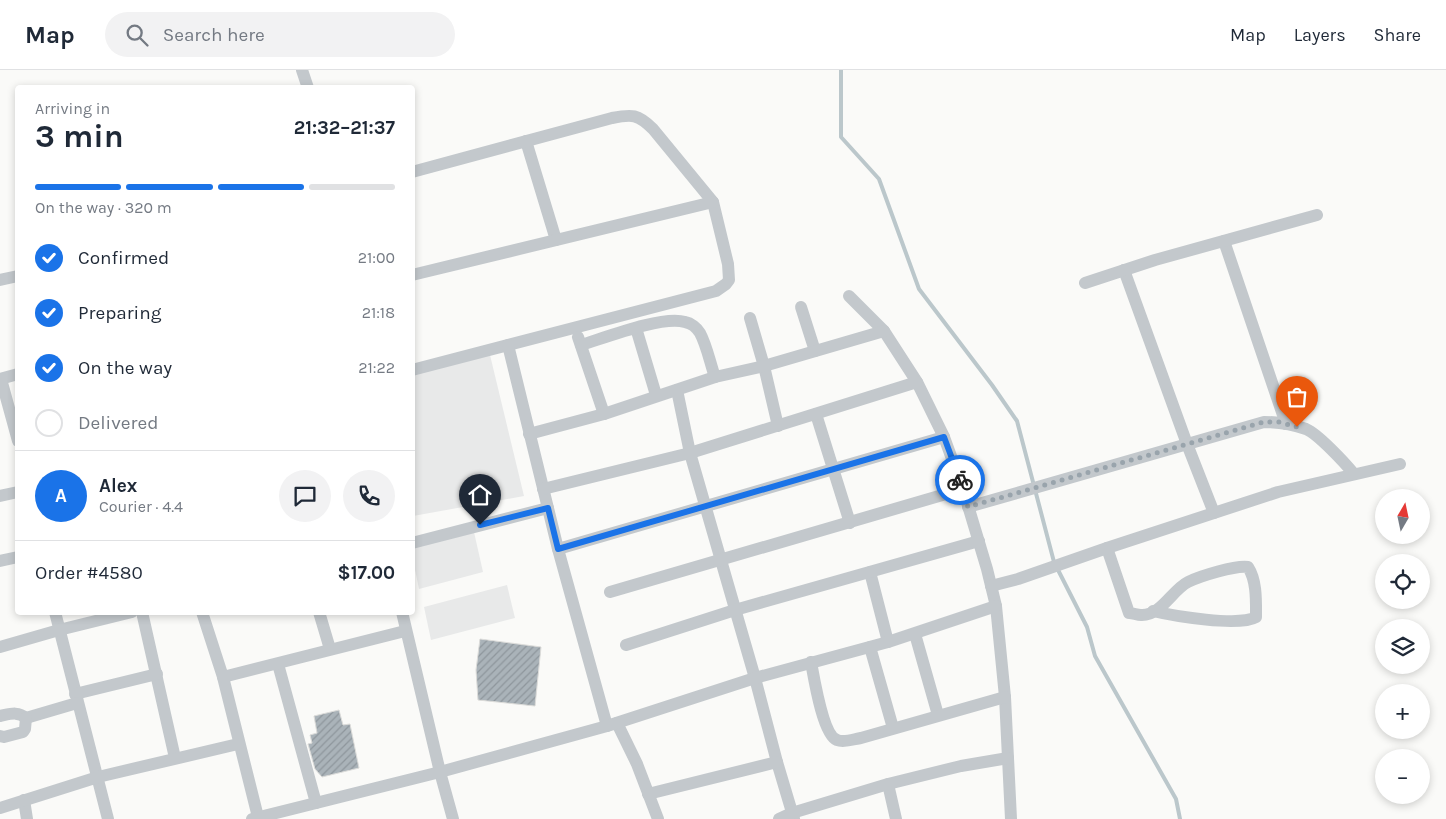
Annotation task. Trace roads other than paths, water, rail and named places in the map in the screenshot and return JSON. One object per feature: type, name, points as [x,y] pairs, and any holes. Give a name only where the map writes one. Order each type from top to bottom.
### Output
[{"type":"street","points":[[302,70],[307,85]]},
{"type":"street","points":[[415,171],[612,118],[630,115],[638,117],[644,120],[659,136],[713,202],[728,264],[729,280],[716,291],[415,369]]},
{"type":"street","points":[[526,141],[556,240]]},
{"type":"street","points":[[415,274],[713,202]]},
{"type":"street","points":[[1084,283],[1317,215]]},
{"type":"street","points":[[1224,241],[1286,424]]},
{"type":"street","points":[[1124,270],[1214,513]]},
{"type":"street","points":[[0,280],[15,277]]},
{"type":"street","points":[[849,296],[884,331],[917,382],[944,437],[963,489],[996,606],[1005,698],[1011,819]]},
{"type":"street","points":[[801,307],[815,351]]},
{"type":"street","points":[[750,318],[764,366],[778,426]]},
{"type":"street","points":[[581,345],[665,321],[684,321],[693,325],[700,333],[715,377]]},
{"type":"street","points":[[575,328],[604,414]]},
{"type":"street","points":[[636,328],[656,395]]},
{"type":"street","points":[[529,434],[604,414],[656,395],[715,377],[764,366],[884,331]]},
{"type":"street","points":[[508,345],[558,549],[612,724],[632,751],[658,819]]},
{"type":"street","points":[[15,375],[0,379],[15,432]]},
{"type":"street","points":[[543,490],[690,453],[917,382]]},
{"type":"street","points":[[677,390],[690,453],[755,678],[776,762],[793,816]]},
{"type":"street","points":[[816,414],[850,523]]},
{"type":"street","points":[[968,507],[1012,496],[1264,422],[1279,422],[1308,430],[1342,460],[1354,474]]},
{"type":"street","points":[[558,549],[944,437]]},
{"type":"street","points":[[991,586],[1018,579],[1278,492],[1400,464]]},
{"type":"street","points":[[610,592],[963,489]]},
{"type":"street","points":[[0,496],[15,493]]},
{"type":"street","points":[[415,542],[548,508]]},
{"type":"street","points":[[626,645],[734,610],[979,541]]},
{"type":"street","points":[[1107,548],[1129,612],[1142,616],[1154,611],[1188,582],[1239,566],[1248,567],[1251,572],[1256,597],[1256,617],[1252,620],[1233,621],[1171,616],[1154,611]]},
{"type":"street","points":[[0,561],[15,558]]},
{"type":"street","points":[[870,572],[888,642]]},
{"type":"street","points":[[203,615],[223,677],[255,818],[440,772],[612,724],[755,678],[915,634],[996,606]]},
{"type":"street","points":[[56,615],[108,819]]},
{"type":"street","points":[[0,647],[120,615]]},
{"type":"street","points":[[143,615],[175,758]]},
{"type":"street","points":[[320,615],[330,649]]},
{"type":"street","points":[[402,615],[453,819]]},
{"type":"street","points":[[223,677],[405,631]]},
{"type":"street","points":[[915,634],[938,715]]},
{"type":"street","points":[[870,647],[893,728]]},
{"type":"street","points":[[811,662],[829,734],[833,738],[844,741],[1005,698]]},
{"type":"street","points":[[278,664],[316,803]]},
{"type":"street","points":[[26,718],[76,699],[157,674]]},
{"type":"street","points":[[0,716],[16,713],[26,718]]},
{"type":"street","points":[[0,736],[4,737],[23,732],[26,729],[26,718]]},
{"type":"street","points":[[0,808],[98,777],[238,744]]},
{"type":"street","points":[[779,819],[888,784],[961,766],[1008,758]]},
{"type":"street","points":[[648,794],[776,762]]},
{"type":"street","points":[[888,784],[896,819]]},
{"type":"street","points":[[24,800],[27,819]]},
{"type":"waterway","points":[[841,70],[841,137],[879,179],[919,289],[1017,421],[1054,562],[1087,627],[1095,656],[1176,799],[1180,819]]}]
